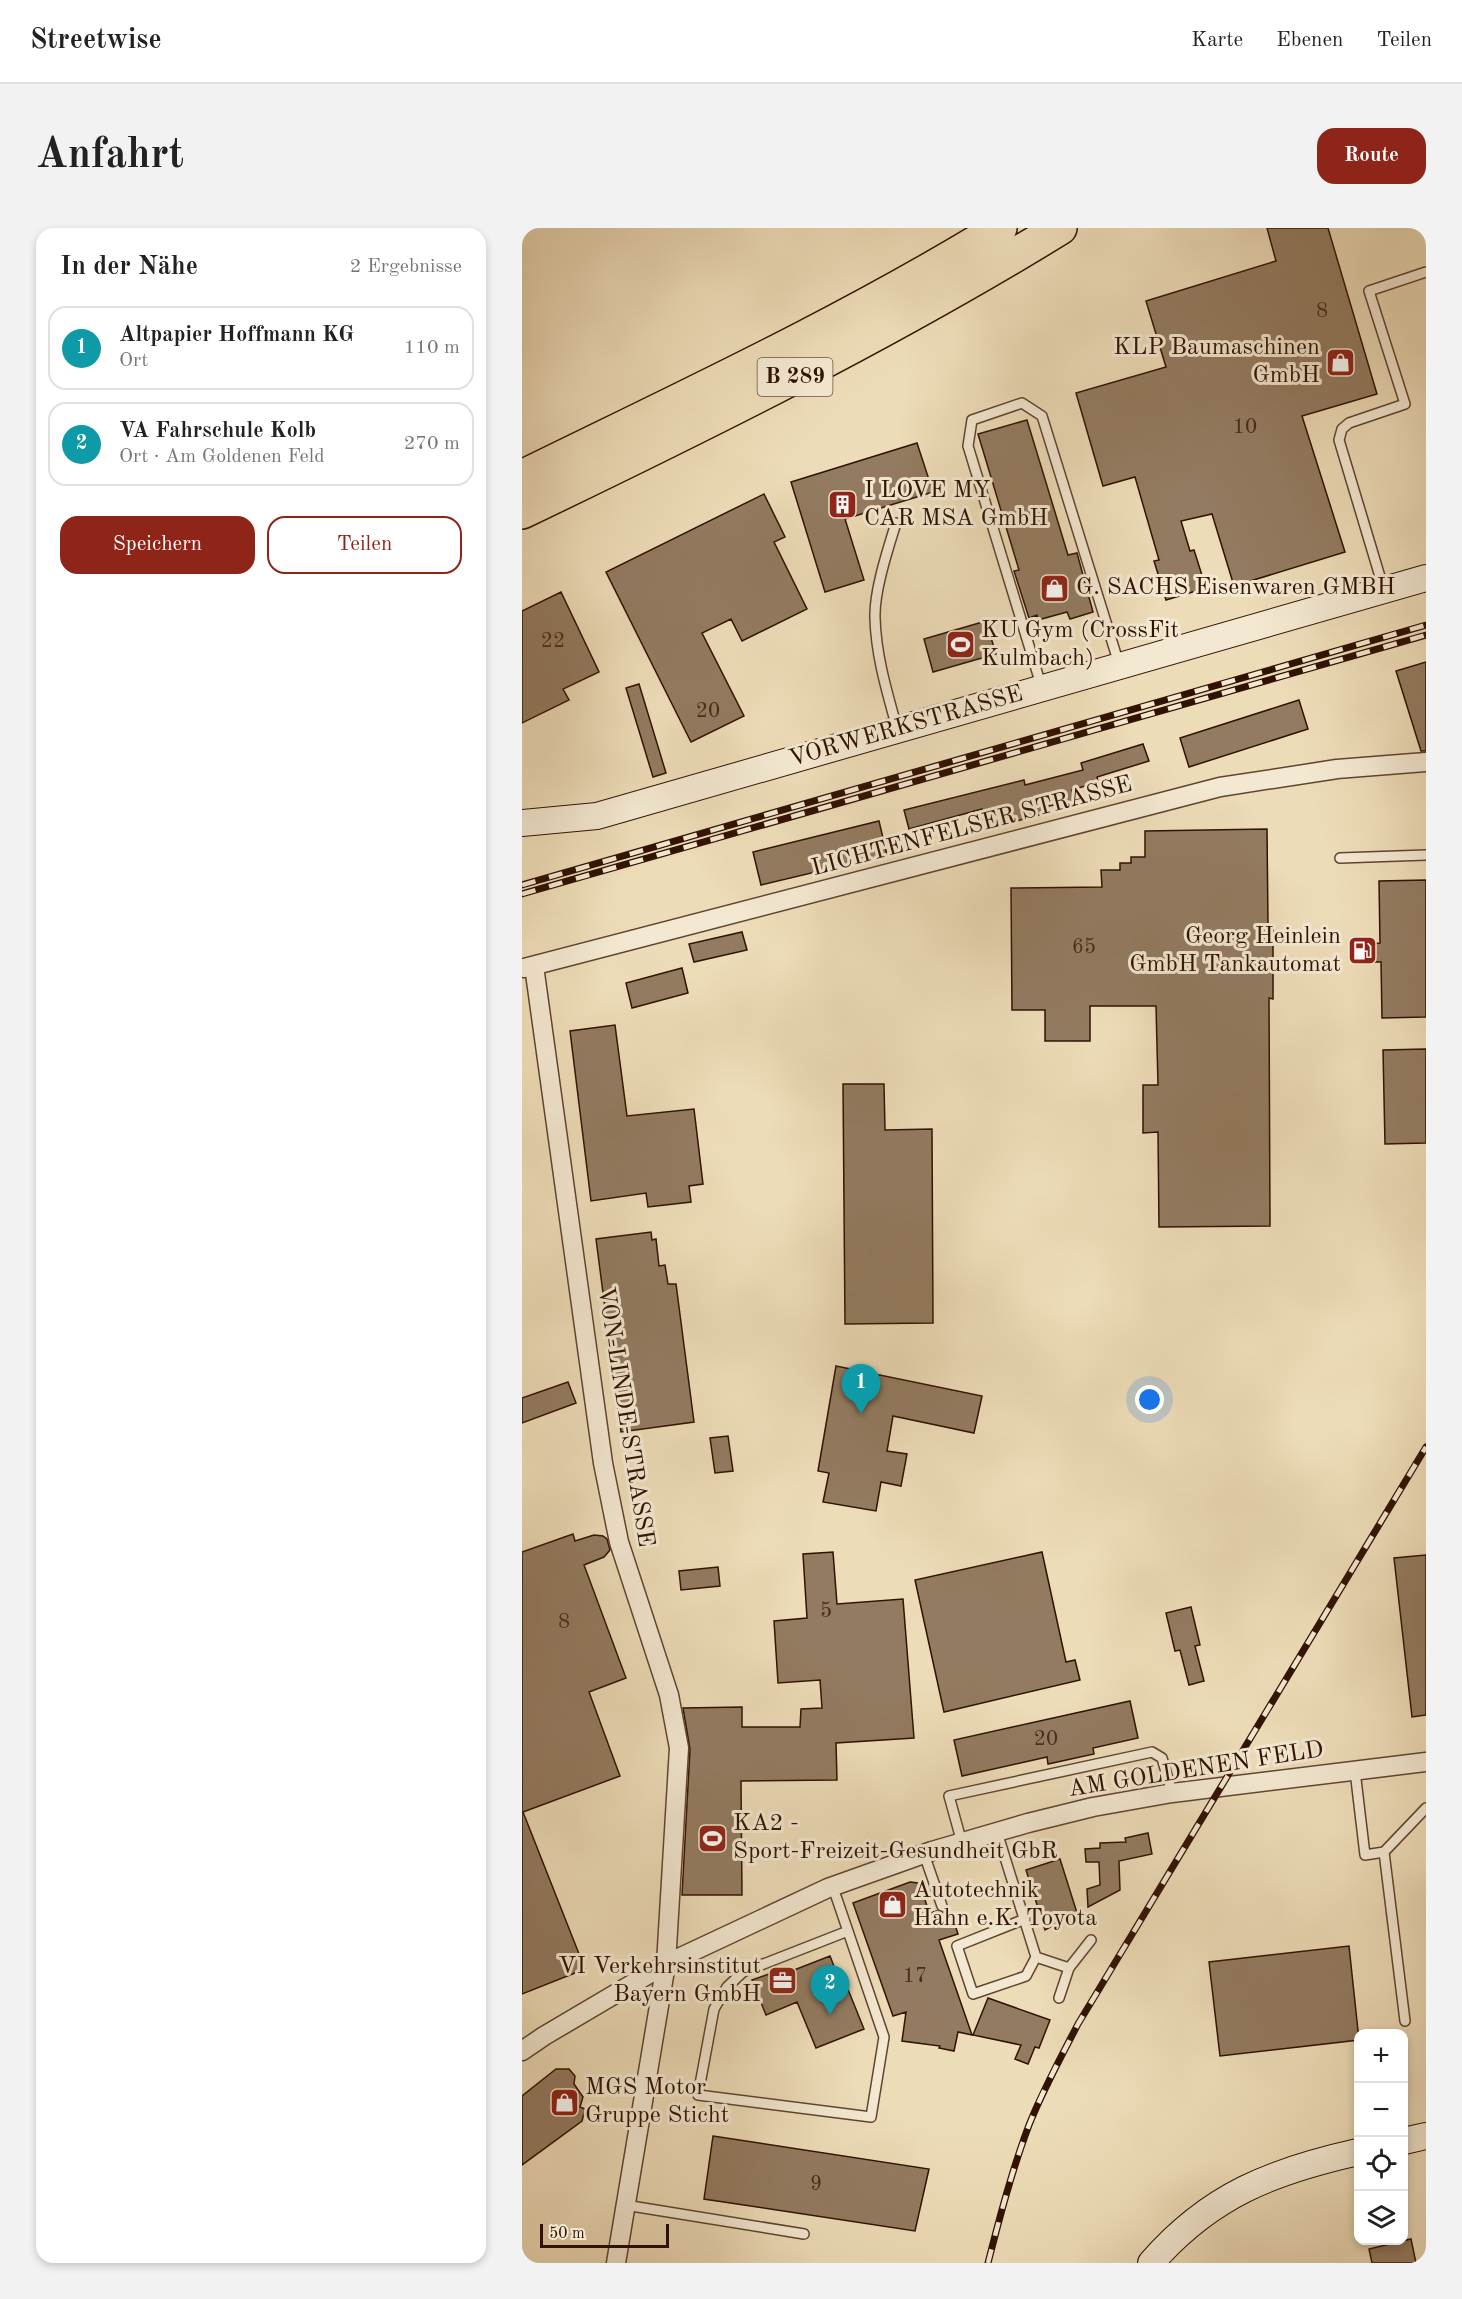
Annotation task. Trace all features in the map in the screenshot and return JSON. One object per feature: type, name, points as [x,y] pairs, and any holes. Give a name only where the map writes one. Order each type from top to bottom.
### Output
[{"type":"highway","name":"B 289","points":[[522,477],[699,391],[837,320],[1000,228]]},
{"type":"highway","name":"B 289","points":[[522,512],[711,421],[849,349],[981,276],[1060,228]]},
{"type":"street","name":"VORWERKSTRASSE","points":[[522,823],[597,816],[1426,578]]},
{"type":"street","name":"LICHTENFELSER STRASSE","points":[[528,967],[1220,787],[1337,770],[1426,762]]},
{"type":"street","name":"VON-LINDE-STRASSE","points":[[528,967],[603,1463],[619,1542],[669,1695],[679,1748],[666,1964],[616,2263]]},
{"type":"street","name":"AM GOLDENEN FELD","points":[[522,2051],[666,1964],[832,1886],[924,1854],[997,1832],[1093,1808],[1172,1793],[1426,1762]]},
{"type":"street","points":[[1408,2140],[1426,2136]]},
{"type":"street","points":[[1151,2263],[1166,2245],[1210,2208],[1253,2183],[1307,2163],[1354,2153]]},
{"type":"lane","points":[[1384,590],[1339,440],[1342,429],[1349,423],[1405,404],[1369,291],[1426,272]]},
{"type":"lane","points":[[1042,688],[968,446],[972,420],[1022,403],[1042,416],[1120,666]]},
{"type":"lane","points":[[896,523],[883,565],[874,616],[881,673],[898,730]]},
{"type":"lane","points":[[1340,858],[1426,855]]},
{"type":"lane","points":[[962,1843],[950,1796],[1152,1752],[1162,1758],[1172,1793]]},
{"type":"lane","points":[[1355,1771],[1365,1855],[1384,1852],[1426,1808]]},
{"type":"lane","points":[[997,1832],[1036,1957],[1026,1976],[973,1994],[957,1946],[1024,1919]]},
{"type":"lane","points":[[1384,1852],[1405,2021]]},
{"type":"lane","points":[[924,1854],[942,1906]]},
{"type":"lane","points":[[832,1886],[848,1931],[884,2037],[871,2117],[698,2095],[714,2009],[727,1987],[743,1972],[848,1931]]},
{"type":"lane","points":[[1059,1998],[1069,1968],[1091,1940]]},
{"type":"lane","points":[[1036,1957],[1069,1968]]},
{"type":"lane","points":[[625,2205],[804,2234]]},
{"type":"building","points":[[1267,228],[1328,228],[1377,394],[1302,416],[1345,552],[1234,586],[1212,514],[1181,521],[1190,551],[1194,550],[1206,588],[1166,600],[1154,561],[1159,560],[1135,477],[1103,486],[1076,393],[1166,367],[1146,301],[1276,261]]},
{"type":"building","points":[[1027,420],[1068,555],[1077,553],[1093,612],[1070,619],[1067,612],[1038,620],[1037,615],[1029,618],[1014,571],[1019,570],[978,434]]},
{"type":"building","name":"I LOVE MY CAR MSA GmbH","points":[[917,443],[933,492],[845,519],[864,580],[825,592],[791,482]]},
{"type":"building","points":[[764,494],[785,537],[774,542],[807,609],[742,641],[731,619],[702,633],[744,716],[691,742],[606,572]]},
{"type":"building","points":[[561,592],[599,672],[563,689],[569,700],[522,723],[522,611]]},
{"type":"building","points":[[986,621],[996,654],[933,672],[924,639]]},
{"type":"building","points":[[1426,662],[1426,751],[1421,751],[1396,671]]},
{"type":"building","points":[[639,684],[666,773],[653,777],[626,688]]},
{"type":"building","points":[[1299,700],[1308,729],[1189,767],[1180,738]]},
{"type":"building","points":[[1143,744],[1149,761],[1097,777],[1098,782],[1072,790],[1075,800],[1045,807],[1046,813],[1013,822],[1010,812],[983,819],[982,809],[909,829],[904,810],[1024,780],[1025,785],[1083,770],[1081,763]]},
{"type":"building","points":[[879,821],[887,855],[761,885],[753,852]]},
{"type":"building","points":[[1267,829],[1268,924],[1273,924],[1273,999],[1269,998],[1270,1226],[1159,1227],[1158,1132],[1143,1133],[1143,1085],[1158,1085],[1156,1006],[1090,1006],[1090,1041],[1045,1041],[1045,1010],[1012,1010],[1011,888],[1102,887],[1101,870],[1120,870],[1120,863],[1131,863],[1131,857],[1145,857],[1145,831]]},
{"type":"building","points":[[1426,880],[1426,1017],[1382,1018],[1381,962],[1359,962],[1359,944],[1380,943],[1379,881]]},
{"type":"building","points":[[742,932],[747,950],[694,962],[689,944]]},
{"type":"building","points":[[682,968],[688,993],[632,1008],[626,983]]},
{"type":"building","points":[[615,1025],[627,1116],[694,1109],[703,1184],[689,1186],[691,1202],[648,1207],[646,1193],[591,1201],[570,1031]]},
{"type":"building","points":[[1426,1049],[1426,1143],[1385,1144],[1383,1050]]},
{"type":"building","points":[[843,1084],[884,1084],[885,1130],[932,1129],[933,1323],[845,1324]]},
{"type":"building","points":[[651,1232],[652,1240],[656,1239],[659,1266],[665,1265],[668,1284],[676,1284],[694,1422],[621,1432],[596,1239]]},
{"type":"building","points":[[836,1366],[982,1396],[974,1433],[893,1416],[887,1451],[907,1454],[901,1486],[881,1482],[876,1511],[823,1502],[829,1473],[818,1471]]},
{"type":"building","points":[[568,1382],[576,1403],[522,1423],[522,1398]]},
{"type":"building","points":[[728,1436],[733,1471],[715,1473],[710,1438]]},
{"type":"building","points":[[573,1534],[575,1541],[594,1535],[603,1536],[607,1539],[610,1550],[604,1557],[584,1565],[626,1678],[589,1692],[620,1776],[523,1812],[585,1969],[522,1994],[522,1552]]},
{"type":"building","points":[[833,1552],[837,1604],[903,1599],[914,1738],[836,1743],[837,1780],[741,1781],[742,1895],[682,1895],[690,1749],[683,1708],[742,1707],[742,1727],[800,1727],[801,1709],[822,1708],[820,1680],[778,1683],[774,1621],[807,1618],[803,1554]]},
{"type":"building","points":[[1042,1552],[1066,1662],[1075,1660],[1080,1680],[944,1712],[915,1580]]},
{"type":"building","points":[[1426,1555],[1426,1715],[1412,1717],[1394,1558]]},
{"type":"building","points":[[718,1567],[720,1586],[681,1590],[679,1571]]},
{"type":"building","points":[[1191,1607],[1200,1645],[1195,1646],[1204,1681],[1189,1685],[1180,1650],[1175,1651],[1166,1613]]},
{"type":"building","points":[[1130,1701],[1138,1738],[1093,1748],[1094,1754],[1048,1764],[1047,1757],[962,1776],[954,1740]]},
{"type":"building","points":[[1148,1833],[1152,1854],[1119,1861],[1120,1890],[1088,1907],[1087,1889],[1100,1885],[1099,1862],[1086,1862],[1085,1849],[1100,1848],[1100,1843],[1126,1842],[1125,1838]]},
{"type":"building","points":[[1060,1859],[1077,1913],[1045,1930],[1026,1870]]},
{"type":"building","points":[[910,1882],[921,1886],[929,1913],[944,1912],[949,1907],[958,1934],[939,1940],[972,2035],[958,2032],[954,2051],[939,2048],[940,2046],[902,2041],[906,2012],[893,2016],[853,1903]]},
{"type":"building","points":[[1349,1946],[1358,2029],[1354,2029],[1354,2041],[1220,2056],[1209,1962]]},
{"type":"building","points":[[830,1956],[841,1984],[845,1982],[864,2029],[816,2048],[797,2002],[766,2015],[752,1980],[769,1974],[771,1979]]},
{"type":"building","points":[[988,1998],[1050,2020],[1039,2048],[1035,2047],[1028,2064],[1015,2059],[1021,2045],[973,2035]]},
{"type":"building","points":[[556,2069],[569,2069],[575,2076],[574,2084],[583,2097],[580,2107],[585,2109],[582,2121],[522,2165],[522,2096]]},
{"type":"building","points":[[713,2136],[929,2169],[915,2231],[704,2199]]},
{"type":"building","points":[[1411,2239],[1416,2263],[1372,2263],[1369,2249],[1386,2245],[1408,2245],[1408,2240]]},
{"type":"railway","points":[[522,885],[1426,625]]},
{"type":"railway","points":[[522,894],[1426,635]]},
{"type":"railway","points":[[988,2263],[1029,2125],[1078,2024],[1426,1447]]},
{"type":"place","name":"KLP Baumaschinen GmbH","points":[[1341,362]]},
{"type":"place","name":"I LOVE MY CAR MSA GmbH","points":[[843,505]]},
{"type":"place","name":"G. SACHS Eisenwaren GMBH","points":[[1055,588]]},
{"type":"place","name":"KU Gym (CrossFit Kulmbach)","points":[[960,645]]},
{"type":"place","name":"Georg Heinlein GmbH Tankautomat","points":[[1362,951]]},
{"type":"place","name":"Altpapier Hoffmann KG","points":[[861,1414]]},
{"type":"place","name":"KA2 - Sport-Freizeit-Gesundheit GbR","points":[[712,1838]]},
{"type":"place","name":"Autotechnik Hahn e.K. Toyota","points":[[892,1905]]},
{"type":"place","name":"VI Verkehrsinstitut Bayern GmbH","points":[[782,1981]]},
{"type":"place","name":"VA Fahrschule Kolb","points":[[830,2015]]},
{"type":"place","name":"MGS Motor Gruppe Sticht","points":[[564,2102]]}]
